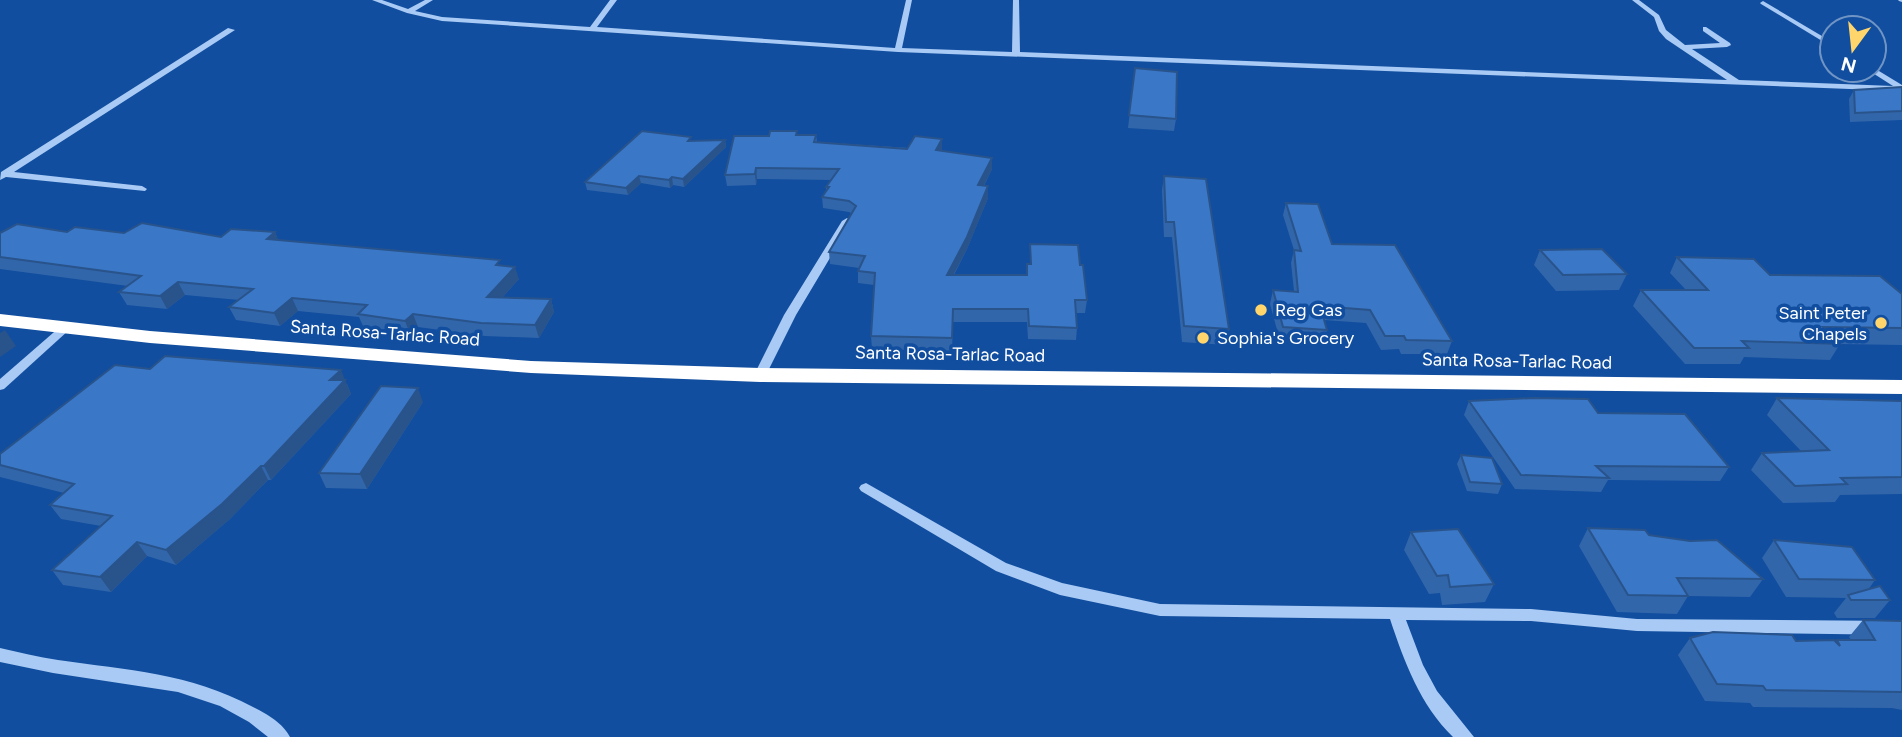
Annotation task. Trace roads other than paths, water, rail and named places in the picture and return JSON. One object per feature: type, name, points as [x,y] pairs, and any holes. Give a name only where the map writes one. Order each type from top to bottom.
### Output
[{"type":"highway","name":"Santa Rosa-Tarlac Road","points":[[0,320],[447,361],[760,375],[1902,387]]},
{"type":"street","points":[[375,0],[408,12],[442,19],[898,50],[1902,88]]},
{"type":"street","points":[[408,12],[430,0]]},
{"type":"street","points":[[591,30],[614,0]]},
{"type":"street","points":[[898,50],[909,0]]},
{"type":"street","points":[[1016,0],[1016,53]]},
{"type":"street","points":[[1635,0],[1657,16],[1663,31],[1739,83]]},
{"type":"street","points":[[1763,3],[1818,36]]},
{"type":"street","points":[[1684,47],[1727,45],[1706,29]]},
{"type":"street","points":[[2,175],[231,30]]},
{"type":"street","points":[[2,175],[142,189]]},
{"type":"street","points":[[760,375],[790,316],[849,218]]},
{"type":"street","points":[[0,386],[65,328]]},
{"type":"street","points":[[866,488],[1001,567],[1092,598],[1160,610],[1531,615],[1637,625],[1693,627],[1902,628]]},
{"type":"street","points":[[1396,615],[1413,662],[1432,699],[1465,737]]},
{"type":"street","points":[[0,655],[54,666],[143,675],[181,685],[215,695],[253,714],[281,737]]},
{"type":"place","name":"Reg Gas","points":[[1261,310]]},
{"type":"place","name":"Saint Peter Chapels","points":[[1881,323]]},
{"type":"place","name":"Sophia's Grocery","points":[[1203,338]]}]
